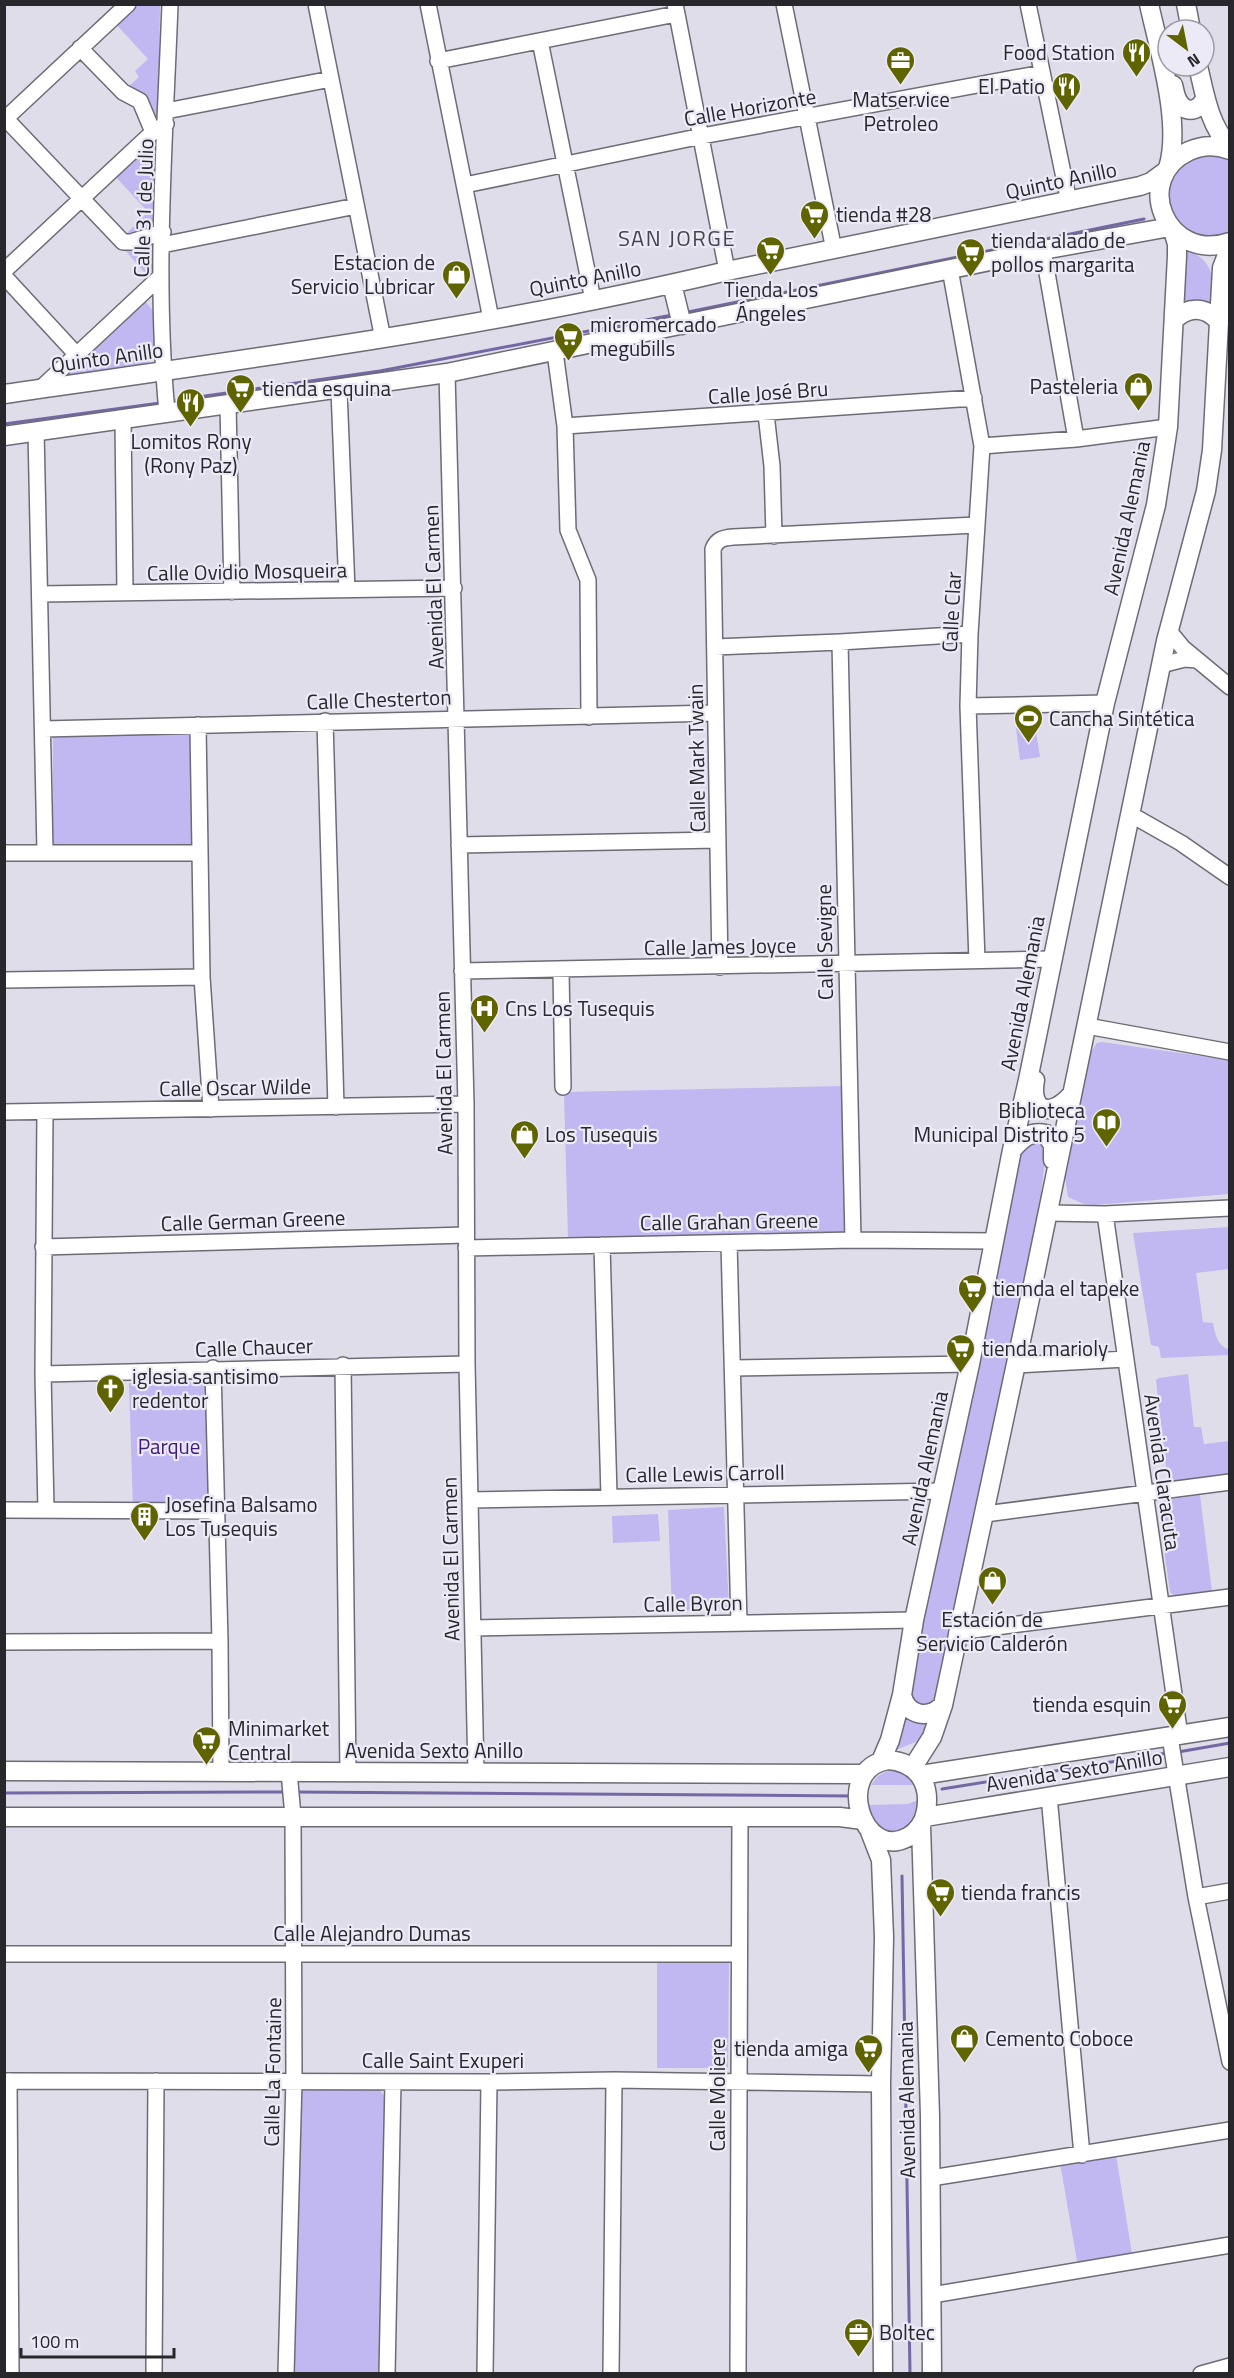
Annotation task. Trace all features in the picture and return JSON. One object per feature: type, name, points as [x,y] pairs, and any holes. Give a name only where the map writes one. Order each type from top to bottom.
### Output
[{"type":"main road","points":[[1151,14],[1171,112],[1173,138],[1167,170]]},
{"type":"main road","points":[[1171,78],[1181,106],[1191,110],[1195,109],[1203,103],[1205,97]]},
{"type":"main road","points":[[1201,78],[1216,129],[1230,149]]},
{"type":"main road","name":"Quinto Anillo","points":[[4,394],[383,339],[593,300],[1140,186],[1151,182],[1167,170],[1179,156],[1194,149],[1210,146],[1230,149]]},
{"type":"main road","name":"Avenida Alemania","points":[[881,1761],[890,1740],[902,1695],[914,1620],[970,1364],[1105,703],[1156,505],[1168,427],[1178,250],[1163,214],[1160,200],[1161,185],[1167,170]]},
{"type":"main road","points":[[4,436],[447,373],[1042,250],[1171,229],[1185,240],[1200,245],[1215,246],[1230,242]]},
{"type":"main road","points":[[4,1817],[292,1810],[840,1817],[866,1825],[878,1837],[896,1840],[908,1837],[923,1821],[927,1799],[917,1771],[943,1705],[957,1632],[985,1514],[1161,665],[1208,484],[1224,341],[1219,322],[1222,268],[1230,247]]},
{"type":"main road","points":[[672,284],[682,325]]},
{"type":"main road","points":[[1174,320],[1186,311],[1201,310],[1208,312],[1219,322]]},
{"type":"main road","points":[[1041,1016],[1041,1047],[1033,1096],[1038,1105],[1049,1110],[1060,1107],[1072,1094]]},
{"type":"main road","points":[[1012,1150],[1029,1135],[1046,1134],[1054,1150],[1050,1180],[1052,1192]]},
{"type":"main road","points":[[902,1695],[906,1706],[922,1714],[934,1712],[943,1705]]},
{"type":"main road","name":"Avenida Sexto Anillo","points":[[917,1771],[1230,1727]]},
{"type":"main road","points":[[866,1825],[858,1798],[863,1774],[881,1761],[896,1761],[917,1771]]},
{"type":"main road","name":"Avenida Sexto Anillo","points":[[923,1821],[1048,1796],[1230,1767]]},
{"type":"main road","name":"Avenida Sexto Anillo","points":[[4,1771],[221,1772],[290,1778],[348,1772],[863,1774]]},
{"type":"main road","name":"Avenida Alemania","points":[[923,1821],[931,2178],[932,2373]]},
{"type":"main road","name":"Avenida Alemania","points":[[866,1825],[881,1860],[884,1937],[881,2084],[883,2373]]},
{"type":"street","points":[[128,4],[5,120],[126,243],[356,206]]},
{"type":"street","name":"Calle 31 de Julio","points":[[167,412],[163,372],[161,276],[162,122],[170,4]]},
{"type":"street","points":[[316,4],[383,339]]},
{"type":"street","points":[[428,4],[491,319]]},
{"type":"street","points":[[784,4],[834,250]]},
{"type":"street","points":[[1028,4],[1069,202]]},
{"type":"street","points":[[438,60],[540,41],[676,9],[727,271]]},
{"type":"street","points":[[540,41],[593,300]]},
{"type":"street","points":[[80,48],[123,92],[140,102],[162,122]]},
{"type":"street","name":"Calle Horizonte","points":[[465,185],[702,136],[1042,73]]},
{"type":"street","points":[[4,271],[162,122],[331,79]]},
{"type":"street","points":[[1042,250],[1076,439]]},
{"type":"street","name":"Calle Clar","points":[[950,269],[982,446],[970,634],[968,706],[977,961]]},
{"type":"street","points":[[4,276],[76,354]]},
{"type":"street","points":[[40,388],[161,276]]},
{"type":"street","points":[[555,352],[565,426],[568,531],[588,580],[589,717]]},
{"type":"street","name":"Avenida El Carmen","points":[[447,373],[458,718],[466,1104],[467,1364],[476,1773]]},
{"type":"street","points":[[339,390],[346,590]]},
{"type":"street","name":"Calle José Bru","points":[[565,426],[974,398]]},
{"type":"street","points":[[228,404],[232,592]]},
{"type":"street","points":[[766,414],[772,466],[774,536],[976,525]]},
{"type":"street","points":[[123,419],[124,593]]},
{"type":"street","points":[[982,446],[1076,439],[1168,427]]},
{"type":"street","points":[[36,431],[45,851]]},
{"type":"street","name":"Calle Mark Twain","points":[[720,967],[713,549],[715,543],[721,538],[774,536]]},
{"type":"street","name":"Calle Ovidio Mosqueira","points":[[40,594],[454,588]]},
{"type":"street","points":[[1169,631],[1197,660],[1230,687]]},
{"type":"street","points":[[715,647],[970,634]]},
{"type":"street","name":"Calle Sevigne","points":[[840,642],[845,964],[853,1240]]},
{"type":"street","points":[[1161,665],[1185,659],[1197,660]]},
{"type":"street","points":[[968,706],[1105,703]]},
{"type":"street","name":"Calle Chesterton","points":[[43,729],[715,713]]},
{"type":"street","points":[[325,722],[336,1107]]},
{"type":"street","points":[[198,725],[202,977],[211,1109]]},
{"type":"street","points":[[1130,814],[1181,843],[1230,877]]},
{"type":"street","points":[[459,845],[718,840]]},
{"type":"street","points":[[4,853],[45,851],[200,853]]},
{"type":"street","name":"Calle James Joyce","points":[[462,971],[1052,959]]},
{"type":"street","points":[[561,970],[563,1087]]},
{"type":"street","points":[[4,980],[202,977]]},
{"type":"street","points":[[1087,1026],[1230,1052]]},
{"type":"street","name":"Calle Oscar Wilde","points":[[4,1112],[466,1104]]},
{"type":"street","points":[[45,1112],[43,1374],[46,1510]]},
{"type":"street","points":[[1047,1213],[1105,1214],[1230,1208]]},
{"type":"street","name":"Avenida Claracuta","points":[[1105,1214],[1161,1606],[1175,1736],[1176,1776],[1197,1897],[1224,2008],[1230,2062]]},
{"type":"street","name":"Calle Grahan Greene","points":[[466,1242],[602,1245],[853,1240],[994,1241]]},
{"type":"street","name":"Calle German Greene","points":[[43,1247],[466,1242]]},
{"type":"street","points":[[729,1243],[739,1623]]},
{"type":"street","points":[[602,1245],[609,1496]]},
{"type":"street","points":[[1016,1365],[1126,1359]]},
{"type":"street","name":"Calle Chaucer","points":[[43,1374],[213,1368],[467,1364]]},
{"type":"street","points":[[733,1368],[970,1364]]},
{"type":"street","points":[[343,1365],[348,1772]]},
{"type":"street","points":[[213,1368],[221,1772]]},
{"type":"street","points":[[985,1514],[1230,1482]]},
{"type":"street","name":"Calle Lewis Carroll","points":[[470,1500],[941,1491]]},
{"type":"street","points":[[4,1510],[217,1511]]},
{"type":"street","points":[[957,1632],[1230,1597]]},
{"type":"street","name":"Calle Byron","points":[[473,1628],[914,1620]]},
{"type":"street","points":[[4,1642],[220,1641]]},
{"type":"street","name":"Calle La Fontaine","points":[[286,2373],[295,1953],[290,1778]]},
{"type":"street","points":[[1048,1796],[1082,2155]]},
{"type":"street","name":"Calle Moliere","points":[[738,2373],[740,1817]]},
{"type":"street","points":[[1197,1897],[1230,1891]]},
{"type":"street","name":"Calle Alejandro Dumas","points":[[4,1954],[739,1954]]},
{"type":"street","points":[[7,2080],[11,2373]]},
{"type":"street","name":"Calle Saint Exuperi","points":[[7,2080],[489,2082],[614,2080],[881,2084]]},
{"type":"street","points":[[611,2373],[614,2080]]},
{"type":"street","points":[[154,2373],[156,2081]]},
{"type":"street","points":[[387,2373],[393,2082]]},
{"type":"street","points":[[485,2373],[489,2082]]},
{"type":"street","points":[[931,2178],[1230,2130]]},
{"type":"street","points":[[932,2295],[1230,2245]]},
{"type":"street","points":[[1201,2373],[1230,2366]]},
{"type":"green space","points":[[135,5],[160,5],[158,114],[155,123],[126,89],[139,77],[135,71],[148,59],[115,23]]},
{"type":"green space","points":[[146,146],[155,153],[156,272],[151,280],[118,242],[148,212],[113,174]]},
{"type":"green space","points":[[1222,154],[1229,157],[1229,235],[1212,239],[1197,236],[1184,229],[1175,217],[1169,204],[1169,189],[1174,175],[1186,162],[1198,155]]},
{"type":"green space","points":[[1186,250],[1202,259],[1211,272],[1214,307],[1183,305]]},
{"type":"green space","points":[[145,301],[154,312],[155,334],[152,355],[145,366],[57,379],[138,304]]},
{"type":"green space","name":"Cancha Sintética","points":[[1035,725],[1040,757],[1020,760],[1016,728]]},
{"type":"green space","points":[[194,731],[196,846],[53,847],[53,735]]},
{"type":"green space","points":[[1097,1043],[1229,1060],[1229,1194],[1094,1205],[1084,1204],[1068,1197],[1065,1177],[1089,1055]]},
{"type":"green space","points":[[844,1086],[848,1234],[568,1240],[564,1092]]},
{"type":"green space","points":[[1034,1140],[1047,1144],[1035,1244],[941,1698],[923,1708],[911,1698],[924,1609],[1020,1150]]},
{"type":"green space","points":[[1229,1227],[1229,1269],[1196,1273],[1203,1322],[1213,1323],[1218,1340],[1229,1350],[1229,1355],[1161,1358],[1159,1347],[1151,1345],[1133,1233]]},
{"type":"green space","points":[[1188,1374],[1194,1427],[1201,1427],[1204,1444],[1229,1441],[1229,1477],[1168,1484],[1156,1380]]},
{"type":"green space","name":"Parque","points":[[206,1382],[210,1510],[133,1509],[129,1383]]},
{"type":"green space","points":[[1200,1495],[1212,1591],[1174,1596],[1170,1592],[1158,1505],[1165,1500]]},
{"type":"green space","points":[[724,1507],[729,1608],[672,1611],[668,1510]]},
{"type":"green space","points":[[658,1514],[660,1541],[613,1543],[612,1516]]},
{"type":"green space","points":[[903,1712],[935,1720],[923,1739],[893,1751]]},
{"type":"green space","points":[[889,1770],[905,1773],[916,1785],[871,1785],[878,1776]]},
{"type":"green space","points":[[918,1800],[916,1814],[910,1824],[903,1830],[894,1832],[877,1825],[869,1805],[908,1804]]},
{"type":"green space","points":[[657,1963],[729,1963],[728,2068],[657,2068]]},
{"type":"green space","points":[[377,2087],[386,2098],[383,2373],[288,2374],[299,2088]]},
{"type":"green space","points":[[1116,2155],[1133,2260],[1078,2267],[1060,2163]]},
{"type":"waterway","points":[[688,312],[1144,219]]},
{"type":"waterway","points":[[177,400],[380,371],[672,315]]},
{"type":"waterway","points":[[4,424],[160,403]]},
{"type":"waterway","points":[[1178,1752],[1230,1743]]},
{"type":"waterway","points":[[942,1789],[1167,1753]]},
{"type":"waterway","points":[[4,1793],[286,1792]]},
{"type":"waterway","points":[[296,1792],[852,1796]]},
{"type":"waterway","points":[[902,1876],[906,2112]]},
{"type":"waterway","points":[[906,2120],[910,2374]]},
{"type":"place","name":"Food Station","points":[[1136,78]]},
{"type":"place","name":"Matservice Petroleo","points":[[901,86]]},
{"type":"place","name":"El Patio","points":[[1066,112]]},
{"type":"place","name":"tienda #28","points":[[815,240]]},
{"type":"place","name":"Tienda Los Ángeles","points":[[771,276]]},
{"type":"place","name":"tienda alado de pollos margarita","points":[[970,278]]},
{"type":"place","name":"Estacion de Servicio Lubricar","points":[[456,300]]},
{"type":"place","name":"micromercado megubills","points":[[569,362]]},
{"type":"place","name":"Pasteleria","points":[[1139,412]]},
{"type":"place","name":"tienda esquina","points":[[241,414]]},
{"type":"place","name":"Lomitos Rony (Rony Paz)","points":[[191,428]]},
{"type":"place","name":"Cancha Sintética","points":[[1028,744]]},
{"type":"place","name":"Cns Los Tusequis","points":[[484,1034]]},
{"type":"place","name":"Biblioteca Municipal Distrito 5","points":[[1106,1148]]},
{"type":"place","name":"Los Tusequis","points":[[524,1160]]},
{"type":"place","name":"tiemda el tapeke","points":[[972,1314]]},
{"type":"place","name":"tienda marioly","points":[[961,1374]]},
{"type":"place","name":"iglesia santisimo redentor","points":[[111,1414]]},
{"type":"place","name":"Josefina Balsamo Los Tusequis","points":[[144,1542]]},
{"type":"place","name":"Estación de Servicio Calderón","points":[[992,1606]]},
{"type":"place","name":"tienda esquin","points":[[1172,1730]]},
{"type":"place","name":"Minimarket Central","points":[[207,1766]]},
{"type":"place","name":"tienda francis","points":[[940,1918]]},
{"type":"place","name":"Cemento Coboce","points":[[964,2064]]},
{"type":"place","name":"tienda amiga","points":[[869,2074]]},
{"type":"place","name":"Boltec","points":[[858,2358]]},
{"type":"district","name":"SAN JORGE","points":[[677,238]]}]
